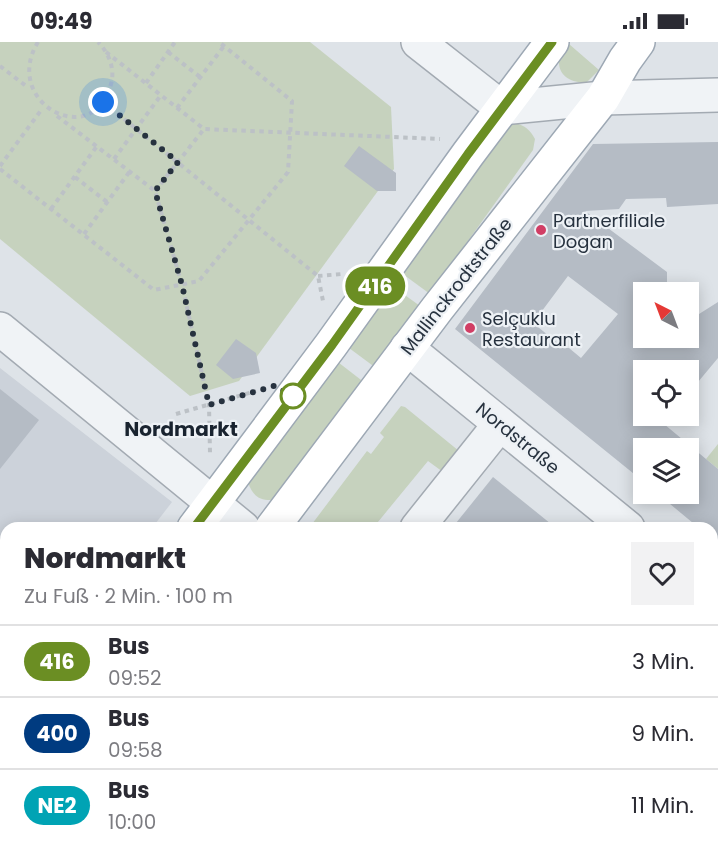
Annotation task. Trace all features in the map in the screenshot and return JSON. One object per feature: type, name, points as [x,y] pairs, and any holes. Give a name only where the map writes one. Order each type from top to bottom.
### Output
[{"type":"main road","points":[[203,516],[332,345],[552,42]]},
{"type":"main road","name":"Mallinckrodtstraße","points":[[276,522],[407,348],[603,98],[638,42]]},
{"type":"street","points":[[418,42],[502,108],[603,98],[718,95]]},
{"type":"street","points":[[0,329],[203,516],[223,522]]},
{"type":"street","name":"Nordstraße","points":[[407,348],[621,522]]},
{"type":"street","points":[[422,522],[500,424]]},
{"type":"path","points":[[57,116],[78,117],[92,111],[103,102],[110,89],[111,61],[98,42]]},
{"type":"path","points":[[146,83],[176,42]]},
{"type":"path","points":[[43,109],[0,168],[154,290],[200,281],[288,172],[292,101],[219,42]]},
{"type":"path","points":[[25,73],[30,52],[36,43]]},
{"type":"path","points":[[177,108],[224,46]]},
{"type":"path","points":[[106,52],[204,129],[446,139]]},
{"type":"path","points":[[168,52],[200,77]]},
{"type":"path","points":[[0,66],[27,87]]},
{"type":"path","points":[[25,80],[29,94]]},
{"type":"path","points":[[114,159],[161,95]]},
{"type":"path","points":[[33,100],[155,191],[182,285],[209,405],[211,462]]},
{"type":"path","points":[[103,102],[318,276],[324,307]]},
{"type":"path","points":[[155,191],[204,129]]},
{"type":"path","points":[[51,209],[97,146]]},
{"type":"path","points":[[84,234],[130,171]]},
{"type":"path","points":[[75,177],[107,202]]},
{"type":"path","points":[[318,276],[337,274]]},
{"type":"path","points":[[176,414],[263,389]]},
{"type":"shaded area","points":[[0,368],[172,502],[157,522],[0,522]]},
{"type":"green space","name":"Nordmarkt","points":[[0,42],[310,42],[391,107],[394,169],[239,381],[190,396],[0,239]]},
{"type":"green space","points":[[569,44],[599,70],[587,82],[577,82],[568,78],[559,67],[562,54]]},
{"type":"green space","points":[[508,124],[523,126],[531,133],[535,139],[533,150],[430,294],[400,272]]},
{"type":"green space","points":[[391,285],[420,306],[376,368],[345,345]]},
{"type":"green space","points":[[334,359],[365,383],[273,500],[260,498],[254,494],[248,482]]},
{"type":"green space","points":[[401,406],[459,451],[443,472],[428,461],[378,522],[314,522],[367,451],[371,454],[384,437],[380,433]]},
{"type":"green space","points":[[718,444],[718,469],[706,459]]},
{"type":"building","points":[[718,142],[718,204],[667,207],[666,198],[626,199],[619,209],[585,211],[667,272],[667,282],[633,282],[633,348],[699,348],[699,314],[718,302],[718,358],[699,381],[699,360],[633,360],[633,426],[666,426],[681,438],[633,438],[633,473],[455,329],[593,144]],"holes":[[[568,276],[618,314],[581,358],[569,348],[564,348],[533,323]]]},
{"type":"building","points":[[359,146],[396,173],[396,191],[377,191],[344,166]]},
{"type":"building","points":[[236,339],[256,353],[260,373],[233,379],[216,365]]},
{"type":"building","points":[[0,389],[39,420],[0,469]]},
{"type":"building","points":[[699,453],[718,469],[718,522],[692,522],[670,504],[699,504]]},
{"type":"building","points":[[493,477],[549,522],[457,522]]},
{"type":"bus line","name":"416","points":[[199,522],[332,345],[468,154],[552,42]]},
{"type":"place","name":"Partnerfiliale Dogan","points":[[541,230]]},
{"type":"place","name":"Selçuklu Restaurant","points":[[470,328]]},
{"type":"district","name":"Nordmarkt","points":[[181,429]]},
{"type":"route","points":[[103,102],[178,162],[155,191],[182,285],[209,405],[274,386],[293,396]]}]
